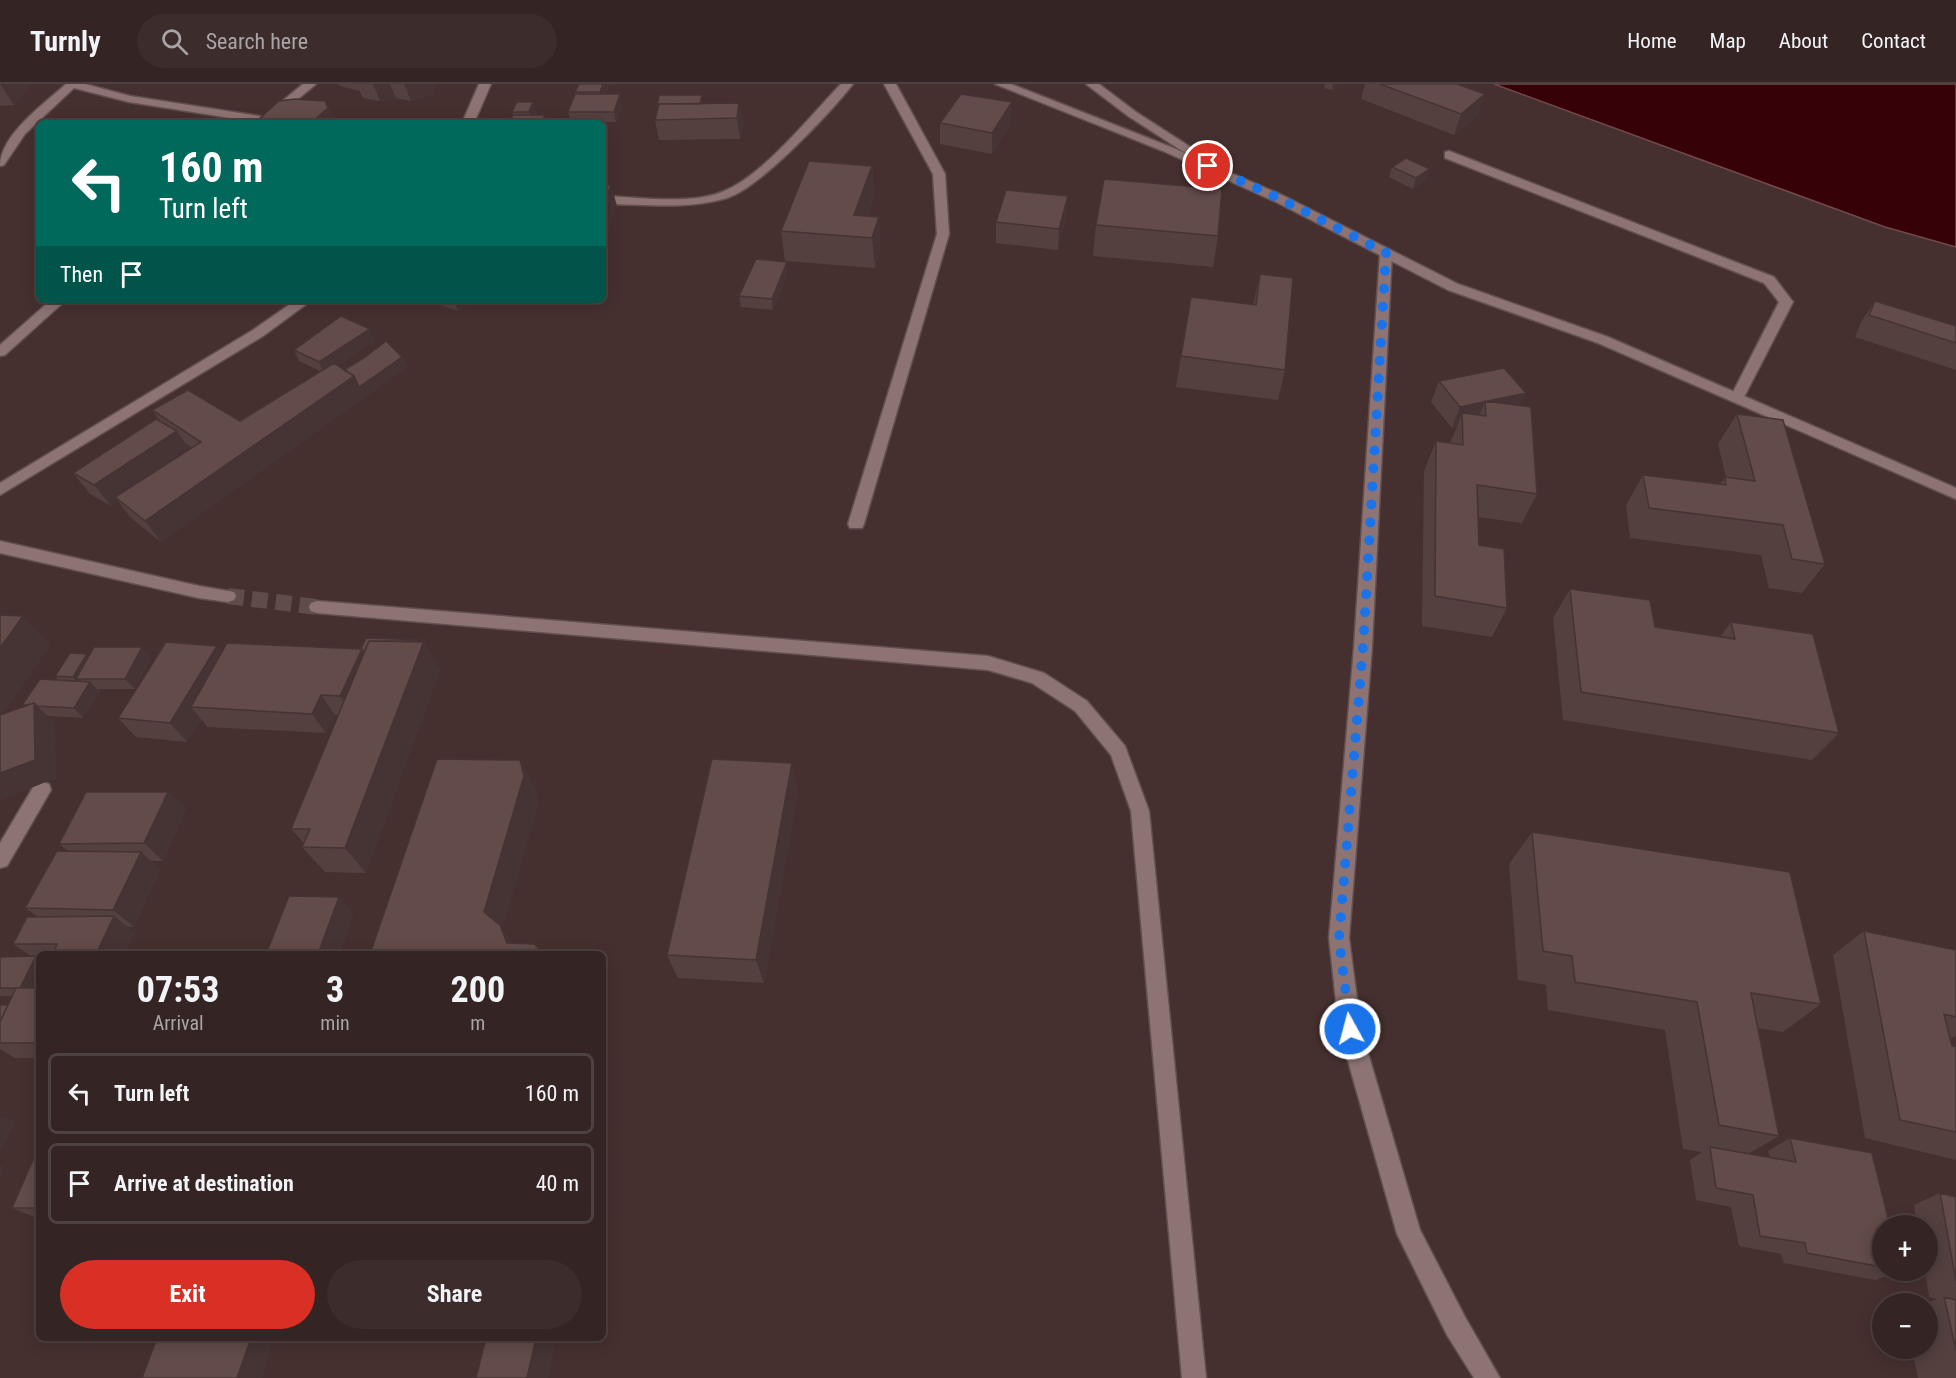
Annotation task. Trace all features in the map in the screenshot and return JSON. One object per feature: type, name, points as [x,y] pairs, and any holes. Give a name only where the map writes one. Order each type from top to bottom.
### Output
[{"type":"street","points":[[264,120],[310,84]]},
{"type":"street","points":[[469,120],[484,84]]},
{"type":"street","points":[[606,200],[704,200],[741,188],[777,156],[847,84]]},
{"type":"street","points":[[855,524],[943,234],[939,174],[890,84]]},
{"type":"street","points":[[1000,84],[1167,148],[1280,199],[1453,287],[1603,340],[1956,494]]},
{"type":"street","points":[[1092,84],[1132,114],[1228,176]]},
{"type":"street","points":[[0,162],[21,132],[71,85],[129,99],[201,108],[258,120]]},
{"type":"street","points":[[1449,155],[1769,280],[1786,302],[1737,398]]},
{"type":"street","points":[[1386,253],[1363,647],[1339,938],[1350,1029],[1409,1234],[1456,1326],[1488,1378]]},
{"type":"street","points":[[0,352],[56,303]]},
{"type":"street","points":[[0,490],[258,333],[301,303]]},
{"type":"street","points":[[0,547],[199,592],[228,596]]},
{"type":"street","points":[[317,607],[988,663],[1038,678],[1082,706],[1119,751],[1140,811],[1194,1378]]},
{"type":"street","points":[[0,860],[42,790]]},
{"type":"shaded area","points":[[1494,84],[1956,84],[1956,247],[1885,227]]},
{"type":"building","points":[[579,84],[603,84],[600,92],[575,92]]},
{"type":"building","points":[[1380,84],[1457,84],[1485,94],[1461,114]]},
{"type":"building","points":[[575,94],[620,94],[614,112],[568,112]]},
{"type":"building","points":[[961,94],[1012,102],[992,133],[940,123]]},
{"type":"building","points":[[659,95],[702,95],[700,104],[659,104],[657,107]]},
{"type":"building","points":[[295,99],[325,101],[328,108],[314,120],[260,118],[279,101]]},
{"type":"building","points":[[517,102],[533,102],[529,112],[512,112]]},
{"type":"building","points":[[739,103],[737,118],[655,120],[659,104]]},
{"type":"building","points":[[513,115],[545,115],[542,120],[510,120]]},
{"type":"building","points":[[1406,158],[1430,169],[1416,178],[1392,167]]},
{"type":"building","points":[[809,161],[872,166],[854,215],[879,217],[872,238],[781,231]]},
{"type":"building","points":[[1104,179],[1222,189],[1218,236],[1096,225]]},
{"type":"building","points":[[606,185],[611,185],[606,199]]},
{"type":"building","points":[[1006,190],[1068,196],[1059,229],[996,222]]},
{"type":"building","points":[[756,259],[787,262],[772,299],[739,296]]},
{"type":"building","points":[[1260,274],[1293,278],[1285,370],[1181,356],[1191,297],[1256,305]]},
{"type":"building","points":[[1875,301],[1956,326],[1956,343],[1869,315]]},
{"type":"building","points":[[341,316],[370,329],[319,362],[294,350]]},
{"type":"building","points":[[386,341],[402,357],[359,387],[354,376],[344,370]]},
{"type":"building","points":[[334,363],[354,376],[145,521],[115,497],[201,442],[152,410],[188,390],[240,421]]},
{"type":"building","points":[[1504,368],[1526,393],[1460,407],[1439,381]]},
{"type":"building","points":[[1485,401],[1531,407],[1537,494],[1477,485],[1479,545],[1504,549],[1507,608],[1435,596],[1436,441],[1463,445],[1462,413],[1486,416]]},
{"type":"building","points":[[1737,414],[1783,420],[1825,564],[1792,559],[1783,525],[1649,508],[1643,475],[1726,485],[1725,477],[1755,481]]},
{"type":"building","points":[[156,419],[177,431],[94,485],[73,473]]},
{"type":"building","points":[[1570,589],[1650,600],[1655,627],[1735,639],[1731,622],[1813,634],[1839,733],[1581,692]]},
{"type":"building","points":[[0,615],[23,616],[0,648]]},
{"type":"building","points":[[366,638],[425,640],[424,642],[369,641],[364,652],[361,649]]},
{"type":"building","points":[[369,641],[424,641],[345,848],[302,847],[310,829],[291,829]]},
{"type":"building","points":[[166,642],[217,646],[170,723],[118,718]]},
{"type":"building","points":[[227,643],[362,649],[340,696],[321,695],[312,714],[191,707]]},
{"type":"building","points":[[94,647],[142,647],[125,679],[76,679]]},
{"type":"building","points":[[70,653],[87,654],[73,677],[55,676]]},
{"type":"building","points":[[40,679],[90,682],[74,708],[37,706],[34,703],[22,705]]},
{"type":"building","points":[[34,703],[35,760],[0,773],[0,715]]},
{"type":"building","points":[[437,759],[520,760],[524,776],[484,912],[500,925],[507,943],[534,944],[541,951],[371,951]]},
{"type":"building","points":[[712,759],[792,763],[756,960],[667,955]]},
{"type":"building","points":[[86,792],[168,792],[144,843],[59,844]]},
{"type":"building","points":[[1532,832],[1790,872],[1821,1004],[1751,993],[1779,1136],[1719,1125],[1697,1002],[1575,982],[1572,956],[1543,951]]},
{"type":"building","points":[[57,851],[141,852],[113,910],[25,908]]},
{"type":"building","points":[[289,896],[339,897],[319,951],[267,951]]},
{"type":"building","points":[[114,916],[97,951],[54,951],[57,944],[13,944],[27,917]]},
{"type":"building","points":[[1864,931],[1956,950],[1956,1017],[1944,1014],[1952,1046],[1956,1047],[1956,1132],[1900,1120]]},
{"type":"building","points":[[36,956],[20,988],[0,988],[0,957]]},
{"type":"building","points":[[16,988],[36,988],[36,1043],[0,1043],[0,1022]]},
{"type":"building","points":[[0,1005],[8,1005],[0,1022]]},
{"type":"building","points":[[1790,1138],[1872,1153],[1887,1215],[1872,1215],[1872,1265],[1807,1253],[1805,1243],[1760,1236],[1753,1195],[1716,1188],[1710,1147],[1796,1162]]},
{"type":"building","points":[[36,1153],[36,1208],[12,1208]]},
{"type":"building","points":[[1940,1193],[1956,1197],[1956,1281]]},
{"type":"building","points":[[1944,1297],[1956,1300],[1956,1350]]},
{"type":"building","points":[[156,1341],[250,1341],[237,1378],[142,1378]]},
{"type":"building","points":[[485,1341],[535,1341],[527,1378],[476,1378]]},
{"type":"tunnel","points":[[228,596],[317,607]]},
{"type":"route","points":[[1208,166],[1280,199],[1386,253],[1363,647],[1339,938],[1350,1029]]}]
